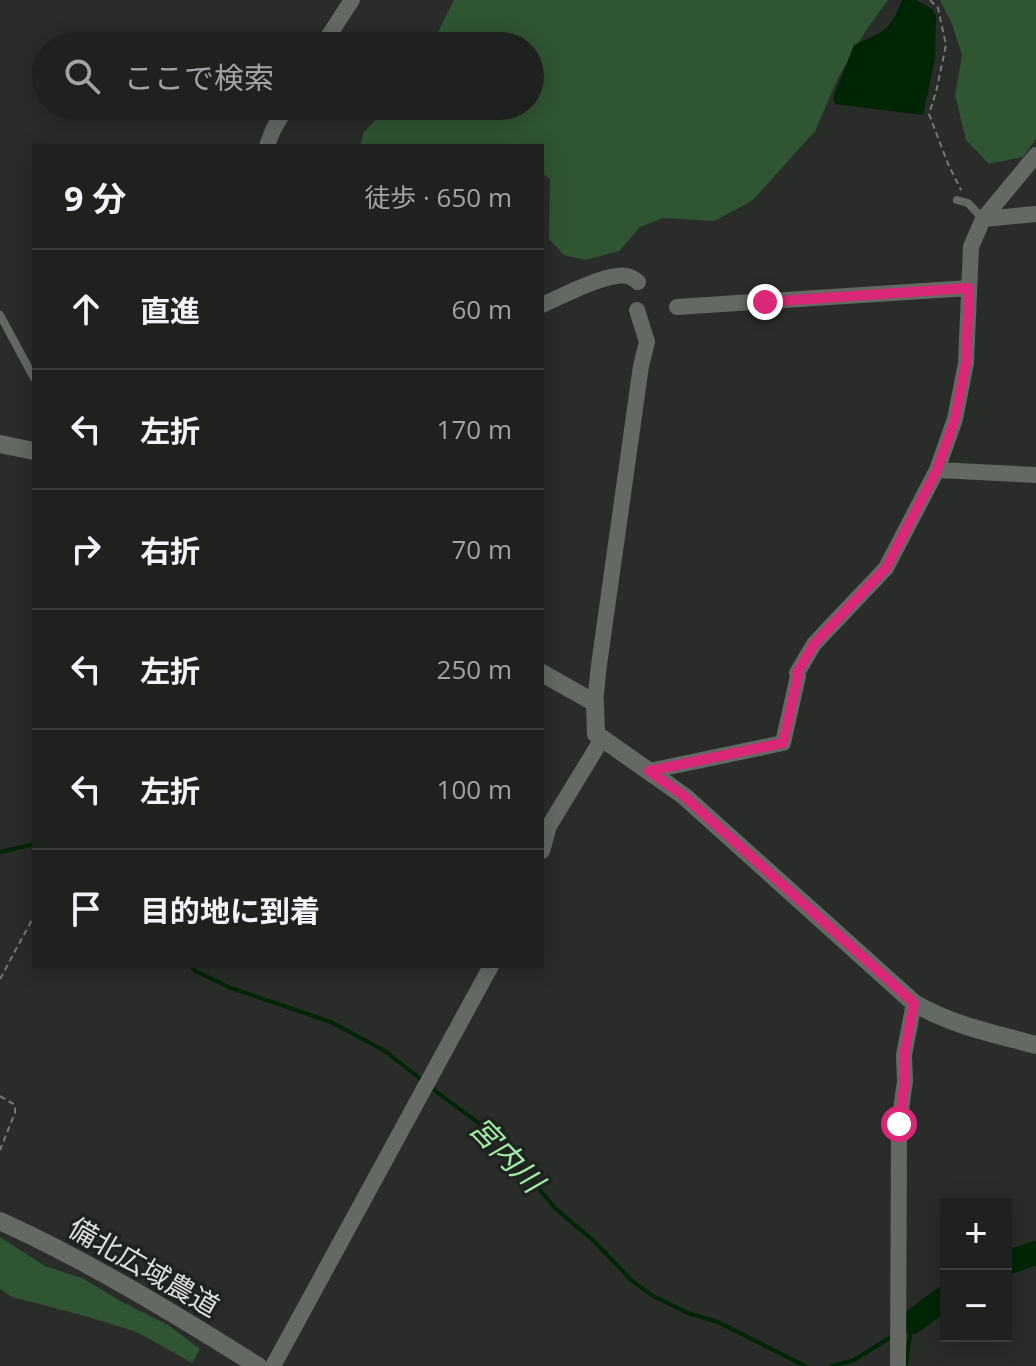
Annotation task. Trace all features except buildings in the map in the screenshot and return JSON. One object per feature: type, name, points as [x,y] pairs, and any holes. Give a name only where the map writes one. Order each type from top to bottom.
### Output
[{"type":"street","points":[[331,32],[352,0]]},
{"type":"street","points":[[268,144],[279,120]]},
{"type":"street","points":[[649,771],[783,743],[797,673],[814,644],[886,568],[937,470],[955,419],[966,363],[971,247],[983,219],[1036,155]]},
{"type":"street","points":[[983,219],[1036,214]]},
{"type":"street","points":[[544,304],[613,277],[627,276],[638,282]]},
{"type":"street","points":[[677,307],[969,288]]},
{"type":"street","points":[[637,310],[647,342],[634,413],[599,665],[596,734],[684,796],[914,1003],[965,1027],[1036,1045]]},
{"type":"street","points":[[0,444],[32,451]]},
{"type":"street","points":[[937,470],[1036,475]]},
{"type":"street","points":[[544,674],[595,703]]},
{"type":"street","points":[[544,844],[549,826],[602,739]]},
{"type":"street","points":[[273,1366],[490,968]]},
{"type":"street","points":[[898,1366],[899,1124],[905,1081],[904,1055],[914,1003]]},
{"type":"street","name":"備北広域農道","points":[[0,1221],[112,1279],[258,1366]]},
{"type":"lane","points":[[957,200],[968,203],[983,219]]},
{"type":"lane","points":[[0,315],[32,374]]},
{"type":"path","points":[[930,0],[938,8],[946,45],[929,114],[948,164],[968,203]]},
{"type":"path","points":[[0,979],[32,920]]},
{"type":"path","points":[[0,1096],[15,1105],[15,1113],[0,1150]]},
{"type":"shaded area","points":[[454,0],[888,0],[838,78],[815,131],[752,201],[714,221],[663,218],[640,227],[619,251],[585,260],[564,255],[549,239],[550,179],[544,174],[544,144],[361,144],[364,132],[376,120],[544,120],[544,32],[438,32]]},
{"type":"shaded area","points":[[902,0],[916,0],[936,15],[935,59],[923,115],[835,104],[833,98],[854,45],[884,30]]},
{"type":"shaded area","points":[[940,0],[1036,0],[1036,139],[1023,157],[989,164],[966,140],[955,95],[962,55]]},
{"type":"shaded area","points":[[0,1237],[45,1266],[84,1279],[168,1325],[200,1349],[192,1363],[137,1332],[12,1297],[0,1289]]},
{"type":"waterway","name":"宮内川","points":[[0,852],[32,844]]},
{"type":"waterway","name":"宮内川","points":[[193,968],[231,988],[331,1022],[385,1051],[423,1081]]},
{"type":"waterway","name":"宮内川","points":[[430,1087],[492,1133],[555,1208],[595,1242],[631,1280],[653,1296],[688,1313],[718,1322],[805,1366]]},
{"type":"waterway","name":"宮内川","points":[[1012,1261],[1036,1253]]},
{"type":"waterway","name":"宮内川","points":[[912,1322],[940,1301]]},
{"type":"waterway","name":"宮内川","points":[[902,1331],[912,1322]]},
{"type":"waterway","name":"宮内川","points":[[906,1364],[912,1322]]},
{"type":"waterway","name":"宮内川","points":[[832,1366],[854,1360],[894,1335]]},
{"type":"route","points":[[765,302],[969,288],[966,363],[955,419],[937,470],[886,568],[814,644],[797,673],[783,743],[649,771],[684,796],[914,1003],[904,1055],[905,1081],[899,1124]]}]
